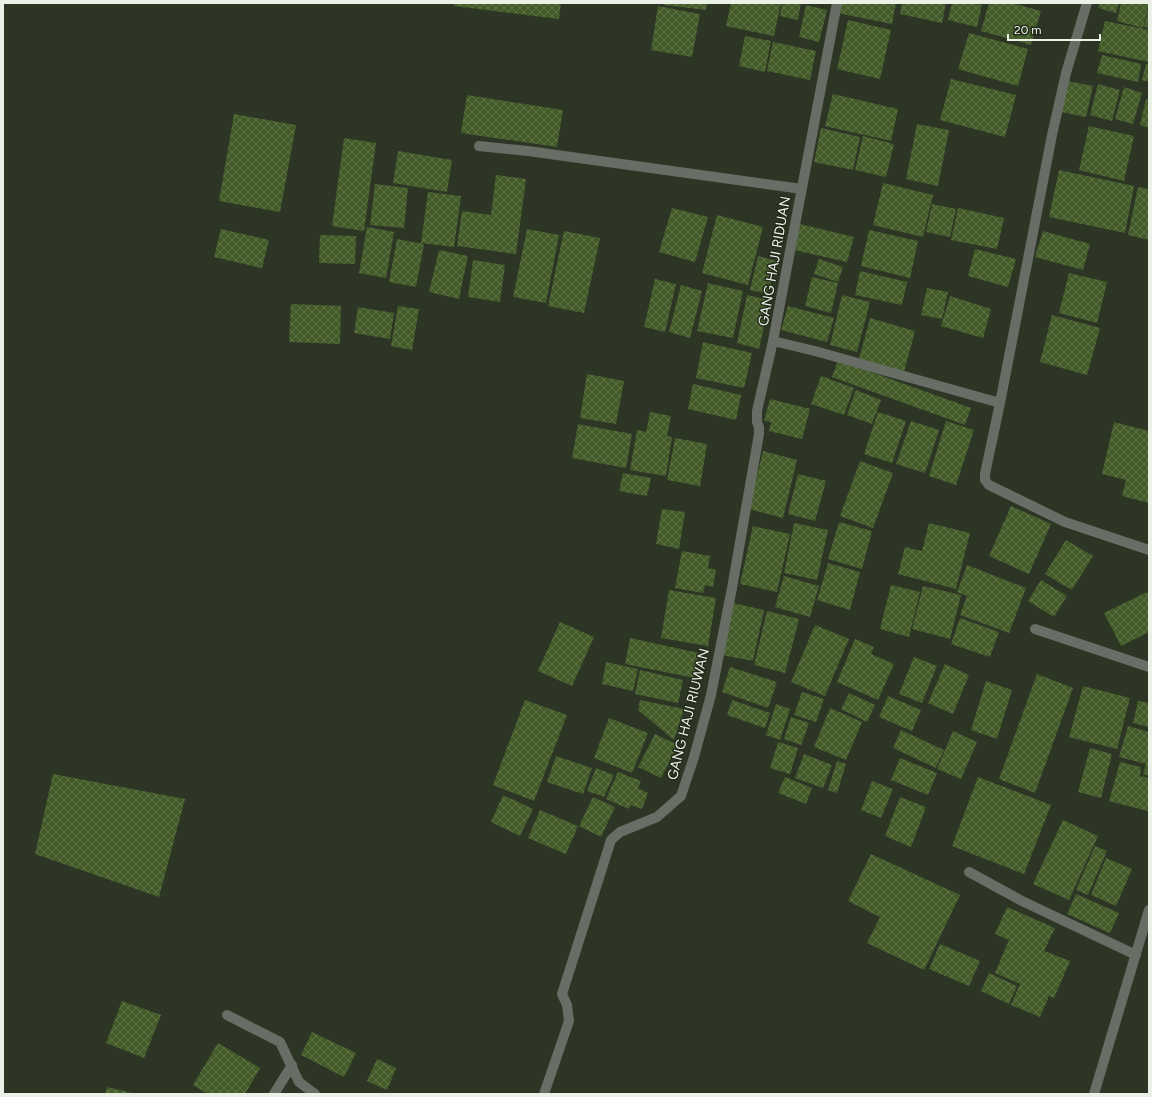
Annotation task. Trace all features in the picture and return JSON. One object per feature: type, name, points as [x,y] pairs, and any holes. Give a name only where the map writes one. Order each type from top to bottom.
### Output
[{"type":"street","name":"GANG HAJI RIDUAN","points":[[837,3],[773,341],[815,351],[1000,403]]},
{"type":"street","points":[[1087,3],[1066,73],[1052,135],[985,480],[989,485],[1065,522],[1149,550]]},
{"type":"street","points":[[479,146],[528,151],[802,189]]},
{"type":"street","name":"GANG HAJI RIUWAN","points":[[544,1094],[569,1021],[567,1005],[562,994],[611,840],[620,832],[657,817],[682,796],[694,757],[711,695],[732,588],[759,434],[757,411],[773,341]]},
{"type":"street","points":[[1035,629],[1149,667]]},
{"type":"street","points":[[969,872],[1022,901],[1136,955]]},
{"type":"street","points":[[1094,1094],[1149,910]]},
{"type":"street","points":[[227,1015],[280,1042],[299,1082],[315,1094]]},
{"type":"street","points":[[274,1094],[292,1065]]},
{"type":"building","points":[[455,3],[561,3],[559,19],[454,6]]},
{"type":"building","points":[[664,3],[707,3],[706,10],[664,5]]},
{"type":"building","points":[[731,3],[781,3],[774,36],[726,26]]},
{"type":"building","points":[[782,3],[801,3],[798,20],[780,16]]},
{"type":"building","points":[[839,3],[896,3],[892,24],[837,13]]},
{"type":"building","points":[[902,3],[946,3],[942,23],[900,14]]},
{"type":"building","points":[[952,3],[971,3],[982,5],[977,27],[948,20]]},
{"type":"building","points":[[989,3],[1011,3],[1041,11],[1031,45],[981,31]]},
{"type":"building","points":[[1100,3],[1119,3],[1116,13],[1098,8]]},
{"type":"building","points":[[1121,3],[1149,3],[1143,28],[1117,21]]},
{"type":"building","points":[[806,5],[827,10],[819,42],[799,37]]},
{"type":"building","points":[[658,6],[700,14],[692,57],[651,50]]},
{"type":"building","points":[[1149,9],[1149,28],[1144,27]]},
{"type":"building","points":[[848,20],[891,30],[880,79],[837,69]]},
{"type":"building","points":[[1105,21],[1149,30],[1149,62],[1098,51]]},
{"type":"building","points":[[969,33],[1028,49],[1018,86],[958,69]]},
{"type":"building","points":[[745,36],[771,41],[765,72],[739,66]]},
{"type":"building","points":[[773,42],[816,51],[810,80],[767,71]]},
{"type":"building","points":[[1102,55],[1141,64],[1138,82],[1097,73]]},
{"type":"building","points":[[1146,64],[1149,64],[1149,82],[1142,80]]},
{"type":"building","points":[[951,79],[1016,95],[1005,137],[940,120]]},
{"type":"building","points":[[1067,81],[1093,86],[1086,117],[1061,112]]},
{"type":"building","points":[[1098,84],[1120,90],[1112,121],[1090,115]]},
{"type":"building","points":[[1124,87],[1142,93],[1133,124],[1115,119]]},
{"type":"building","points":[[833,94],[898,109],[891,141],[825,126]]},
{"type":"building","points":[[467,95],[563,110],[557,147],[461,133]]},
{"type":"building","points":[[1146,99],[1149,100],[1149,128],[1140,125]]},
{"type":"building","points":[[234,114],[296,125],[280,212],[219,201]]},
{"type":"building","points":[[917,124],[949,130],[938,186],[906,179]]},
{"type":"building","points":[[1089,126],[1134,136],[1124,181],[1079,170]]},
{"type":"building","points":[[821,128],[860,137],[853,170],[814,162]]},
{"type":"building","points":[[863,136],[894,144],[886,177],[855,170]]},
{"type":"building","points":[[344,138],[376,143],[364,231],[332,226]]},
{"type":"building","points":[[398,151],[452,160],[447,192],[393,183]]},
{"type":"building","points":[[1059,170],[1134,186],[1125,233],[1049,217]]},
{"type":"building","points":[[496,175],[526,179],[516,254],[457,246],[462,211],[491,215]]},
{"type":"building","points":[[883,183],[933,195],[923,237],[873,225]]},
{"type":"building","points":[[375,184],[408,188],[404,228],[370,225]]},
{"type":"building","points":[[1138,187],[1149,189],[1149,240],[1128,235]]},
{"type":"building","points":[[428,192],[461,196],[454,247],[421,243]]},
{"type":"building","points":[[932,204],[956,209],[950,237],[926,232]]},
{"type":"building","points":[[672,208],[708,217],[695,262],[659,252]]},
{"type":"building","points":[[958,208],[1004,218],[997,249],[951,240]]},
{"type":"building","points":[[717,215],[763,227],[748,285],[702,273]]},
{"type":"building","points":[[800,224],[854,237],[847,262],[794,250]]},
{"type":"building","points":[[367,227],[394,232],[386,278],[359,273]]},
{"type":"building","points":[[221,229],[269,240],[262,268],[214,257]]},
{"type":"building","points":[[527,229],[559,235],[546,303],[513,297]]},
{"type":"building","points":[[869,230],[918,241],[910,278],[861,266]]},
{"type":"building","points":[[564,231],[600,238],[584,313],[548,306]]},
{"type":"building","points":[[1043,231],[1090,244],[1083,270],[1035,257]]},
{"type":"building","points":[[320,235],[356,236],[355,264],[319,263]]},
{"type":"building","points":[[397,239],[424,244],[416,287],[389,282]]},
{"type":"building","points":[[975,249],[1016,259],[1008,287],[968,276]]},
{"type":"building","points":[[439,250],[468,256],[459,299],[429,292]]},
{"type":"building","points":[[758,256],[776,261],[768,294],[750,290]]},
{"type":"building","points":[[819,259],[843,267],[838,282],[814,274]]},
{"type":"building","points":[[473,260],[505,265],[500,302],[468,297]]},
{"type":"building","points":[[860,271],[907,282],[902,305],[855,295]]},
{"type":"building","points":[[1069,273],[1107,282],[1097,323],[1059,313]]},
{"type":"building","points":[[812,277],[838,283],[831,313],[805,306]]},
{"type":"building","points":[[655,279],[676,284],[665,332],[644,327]]},
{"type":"building","points":[[708,283],[743,291],[733,338],[697,331]]},
{"type":"building","points":[[681,285],[702,291],[690,338],[669,332]]},
{"type":"building","points":[[927,288],[948,292],[942,319],[921,315]]},
{"type":"building","points":[[747,295],[770,300],[759,349],[737,343]]},
{"type":"building","points":[[842,295],[870,302],[857,352],[830,345]]},
{"type":"building","points":[[950,296],[991,309],[983,338],[941,326]]},
{"type":"building","points":[[291,304],[341,306],[340,344],[289,342]]},
{"type":"building","points":[[398,306],[419,309],[412,350],[391,346]]},
{"type":"building","points":[[788,306],[834,318],[827,342],[781,330]]},
{"type":"building","points":[[358,307],[394,313],[390,339],[354,333]]},
{"type":"building","points":[[1052,315],[1100,328],[1087,375],[1040,362]]},
{"type":"building","points":[[870,318],[915,331],[904,372],[859,359]]},
{"type":"building","points":[[703,342],[752,353],[744,388],[696,378]]},
{"type":"building","points":[[838,360],[971,408],[965,425],[832,377]]},
{"type":"building","points":[[587,374],[624,381],[616,424],[580,418]]},
{"type":"building","points":[[821,376],[854,388],[844,415],[811,404]]},
{"type":"building","points":[[693,384],[741,395],[736,420],[688,409]]},
{"type":"building","points":[[856,390],[881,400],[872,424],[847,415]]},
{"type":"building","points":[[770,399],[810,409],[802,439],[769,431],[771,422],[764,421]]},
{"type":"building","points":[[650,412],[671,416],[667,436],[672,437],[666,476],[630,470],[637,430],[646,432]]},
{"type":"building","points":[[878,412],[906,421],[892,463],[864,454]]},
{"type":"building","points":[[911,421],[939,430],[925,473],[896,464]]},
{"type":"building","points":[[946,421],[974,430],[956,485],[929,476]]},
{"type":"building","points":[[1114,422],[1149,431],[1149,503],[1122,496],[1126,480],[1102,474]]},
{"type":"building","points":[[578,424],[632,434],[626,468],[572,458]]},
{"type":"building","points":[[675,438],[707,444],[700,486],[667,480]]},
{"type":"building","points":[[763,451],[797,460],[783,518],[749,509]]},
{"type":"building","points":[[860,461],[893,473],[873,528],[840,516]]},
{"type":"building","points":[[623,473],[651,478],[647,496],[619,491]]},
{"type":"building","points":[[798,474],[826,481],[815,521],[788,514]]},
{"type":"building","points":[[1011,506],[1051,524],[1029,574],[989,556]]},
{"type":"building","points":[[662,509],[685,512],[679,549],[656,544]]},
{"type":"building","points":[[839,522],[872,531],[862,569],[828,559]]},
{"type":"building","points":[[794,523],[828,530],[817,580],[784,573]]},
{"type":"building","points":[[929,523],[970,533],[956,589],[898,574],[905,547],[922,551]]},
{"type":"building","points":[[753,526],[790,534],[777,592],[740,584]]},
{"type":"building","points":[[1066,540],[1093,556],[1072,590],[1045,574]]},
{"type":"building","points":[[682,551],[710,556],[708,568],[716,570],[713,587],[705,585],[703,593],[675,588]]},
{"type":"building","points":[[828,563],[860,572],[850,610],[817,600]]},
{"type":"building","points":[[967,565],[1026,588],[1009,633],[960,615],[967,596],[957,592]]},
{"type":"building","points":[[784,576],[819,586],[810,617],[775,607]]},
{"type":"building","points":[[1041,580],[1067,596],[1054,617],[1028,601]]},
{"type":"building","points":[[891,585],[920,592],[909,637],[880,629]]},
{"type":"building","points":[[923,586],[961,595],[950,639],[912,629]]},
{"type":"building","points":[[669,590],[716,598],[708,646],[661,638]]},
{"type":"building","points":[[1147,592],[1149,596],[1149,632],[1121,646],[1104,613]]},
{"type":"building","points":[[733,603],[764,610],[753,661],[722,655]]},
{"type":"building","points":[[767,611],[799,619],[785,673],[754,665]]},
{"type":"building","points":[[960,618],[999,632],[990,657],[951,644]]},
{"type":"building","points":[[560,622],[594,637],[572,686],[538,671]]},
{"type":"building","points":[[815,625],[849,639],[825,696],[791,682]]},
{"type":"building","points":[[630,638],[699,653],[694,678],[625,664]]},
{"type":"building","points":[[855,639],[874,647],[871,654],[894,664],[878,700],[837,682]]},
{"type":"building","points":[[914,657],[937,666],[922,703],[899,694]]},
{"type":"building","points":[[606,662],[638,669],[633,691],[602,684]]},
{"type":"building","points":[[945,664],[969,675],[953,714],[928,703]]},
{"type":"building","points":[[730,667],[777,682],[768,708],[722,692]]},
{"type":"building","points":[[640,670],[683,680],[678,703],[635,694]]},
{"type":"building","points":[[1037,674],[1073,688],[1035,793],[999,779]]},
{"type":"building","points":[[986,681],[1012,690],[997,739],[971,730]]},
{"type":"building","points":[[1083,686],[1130,698],[1117,749],[1069,737]]},
{"type":"building","points":[[802,692],[824,699],[816,722],[794,715]]},
{"type":"building","points":[[849,693],[875,705],[867,722],[841,709]]},
{"type":"building","points":[[888,696],[921,710],[912,731],[879,717]]},
{"type":"building","points":[[525,700],[567,715],[534,801],[493,785]]},
{"type":"building","points":[[640,700],[684,709],[674,740],[638,710]]},
{"type":"building","points":[[732,700],[770,713],[765,728],[727,715]]},
{"type":"building","points":[[1138,701],[1149,703],[1149,727],[1133,723]]},
{"type":"building","points":[[776,704],[790,709],[780,740],[766,735]]},
{"type":"building","points":[[830,708],[862,722],[846,760],[814,747]]},
{"type":"building","points":[[791,717],[809,723],[801,745],[784,739]]},
{"type":"building","points":[[609,718],[648,733],[632,773],[594,758]]},
{"type":"building","points":[[1128,726],[1149,732],[1149,776],[1143,774],[1146,764],[1119,757]]},
{"type":"building","points":[[901,730],[944,750],[936,768],[893,748]]},
{"type":"building","points":[[953,731],[977,742],[961,779],[937,769]]},
{"type":"building","points":[[655,734],[678,745],[661,778],[638,767]]},
{"type":"building","points":[[778,742],[798,748],[790,774],[770,768]]},
{"type":"building","points":[[1090,748],[1112,754],[1101,798],[1078,792]]},
{"type":"building","points":[[804,754],[832,765],[823,788],[795,778]]},
{"type":"building","points":[[556,756],[592,768],[583,794],[547,782]]},
{"type":"building","points":[[900,758],[937,773],[928,795],[891,780]]},
{"type":"building","points":[[837,761],[846,764],[837,793],[828,790]]},
{"type":"building","points":[[1120,762],[1141,767],[1140,776],[1149,778],[1148,811],[1109,801]]},
{"type":"building","points":[[596,768],[614,775],[604,797],[587,791]]},
{"type":"building","points":[[618,772],[641,781],[638,788],[648,793],[642,809],[631,805],[629,809],[606,799]]},
{"type":"building","points":[[53,774],[185,799],[159,897],[35,854]]},
{"type":"building","points":[[785,777],[812,788],[806,804],[778,793]]},
{"type":"building","points":[[978,777],[1051,805],[1024,874],[952,846]]},
{"type":"building","points":[[872,781],[893,789],[881,818],[861,810]]},
{"type":"building","points":[[503,795],[533,809],[520,836],[491,822]]},
{"type":"building","points":[[593,797],[615,807],[601,837],[579,826]]},
{"type":"building","points":[[900,797],[926,807],[911,847],[885,836]]},
{"type":"building","points":[[540,810],[578,826],[566,854],[528,838]]},
{"type":"building","points":[[1063,820],[1098,836],[1069,900],[1033,884]]},
{"type":"building","points":[[1095,846],[1107,851],[1088,895],[1076,890]]},
{"type":"building","points":[[871,854],[960,895],[924,970],[867,943],[880,917],[848,901]]},
{"type":"building","points":[[1106,858],[1132,869],[1116,906],[1091,895]]},
{"type":"building","points":[[1076,894],[1119,913],[1110,933],[1067,914]]},
{"type":"building","points":[[1007,907],[1055,928],[1044,951],[1070,961],[1054,998],[1049,996],[1040,1017],[1011,1005],[1020,984],[995,973],[1009,940],[995,934]]},
{"type":"building","points":[[940,944],[980,961],[969,986],[929,969]]},
{"type":"building","points":[[989,973],[1017,986],[1009,1004],[981,991]]},
{"type":"building","points":[[122,1001],[161,1015],[144,1058],[106,1043]]},
{"type":"building","points":[[312,1032],[356,1053],[344,1077],[301,1055]]},
{"type":"building","points":[[218,1043],[260,1068],[245,1094],[208,1094],[193,1085]]},
{"type":"building","points":[[377,1059],[396,1068],[387,1090],[367,1081]]},
{"type":"building","points":[[107,1087],[132,1093],[132,1094],[105,1094]]}]
